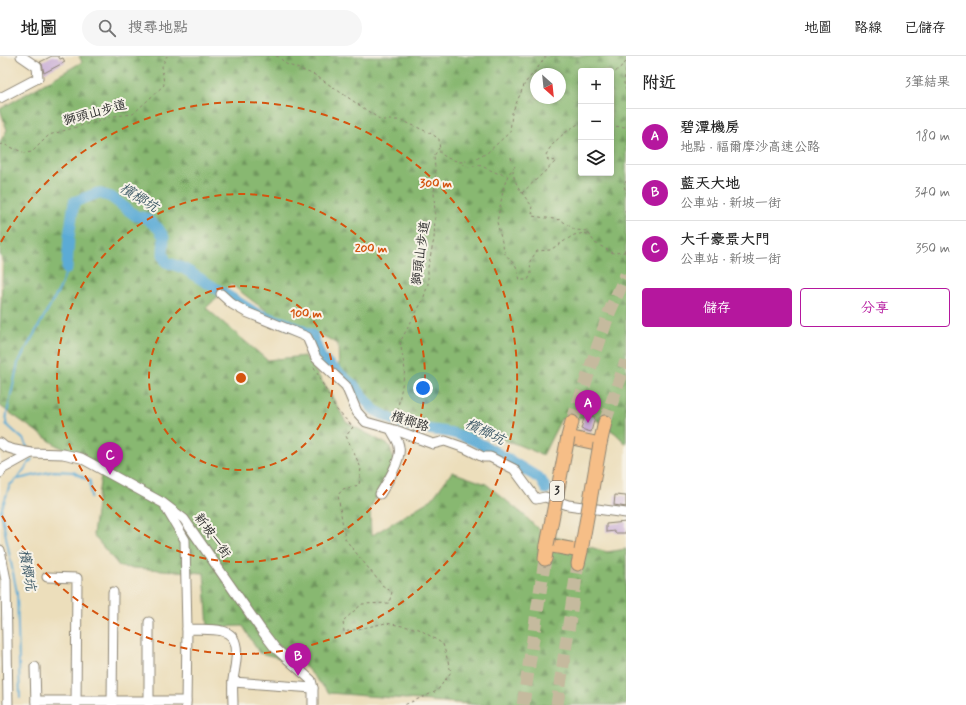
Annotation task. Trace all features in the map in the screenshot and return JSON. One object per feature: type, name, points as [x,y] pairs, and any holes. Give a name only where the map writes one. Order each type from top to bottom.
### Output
[{"type":"highway","name":"3","points":[[545,559],[572,422]]},
{"type":"highway","points":[[578,564],[605,422]]},
{"type":"highway","points":[[568,437],[600,444]]},
{"type":"highway","points":[[547,545],[581,551]]},
{"type":"street","points":[[0,98],[38,78],[37,67],[22,56]]},
{"type":"street","name":"檳榔路","points":[[221,294],[232,304],[246,312],[307,337],[316,358],[346,386],[358,412],[366,422],[394,429],[433,444],[445,441],[465,448],[483,457],[490,457],[514,469],[536,499],[545,497],[568,505],[626,513]]},
{"type":"street","points":[[380,494],[399,454],[400,446],[394,429]]},
{"type":"street","name":"新坡一街","points":[[0,442],[5,447],[31,453],[63,454],[81,458],[163,503],[184,519],[262,631],[275,648],[311,680],[313,688]]},
{"type":"street","points":[[0,473],[2,469],[31,453]]},
{"type":"street","points":[[35,667],[36,703],[186,703],[187,629],[185,540],[163,503]]},
{"type":"street","points":[[0,550],[6,580],[8,705]]},
{"type":"street","points":[[47,577],[77,578],[76,703]]},
{"type":"street","points":[[112,592],[112,703]]},
{"type":"street","points":[[149,622],[149,703]]},
{"type":"street","points":[[187,629],[222,631],[228,634],[235,642],[237,652],[233,682],[233,705]]},
{"type":"street","points":[[233,682],[313,688],[314,705]]},
{"type":"path","name":"獅頭山步道","points":[[0,145],[3,144],[25,153],[32,152],[49,135],[114,116],[133,114],[164,85],[162,66],[167,56]]},
{"type":"path","points":[[276,56],[286,64],[315,75],[381,120],[401,120],[432,134],[439,139],[440,153],[447,158],[462,162],[476,159],[487,153],[510,132],[512,113],[524,83],[537,69],[546,56]]},
{"type":"path","points":[[614,73],[625,62]]},
{"type":"path","points":[[626,70],[624,84],[626,91]]},
{"type":"path","points":[[626,114],[626,119]]},
{"type":"path","points":[[521,194],[556,161],[548,160],[546,155],[548,150],[565,132],[578,124]]},
{"type":"path","points":[[614,126],[626,127]]},
{"type":"path","name":"獅頭山步道","points":[[394,429],[405,370],[400,342],[422,300],[428,284],[428,267],[434,239],[434,192],[436,180],[434,156],[440,147]]},
{"type":"path","points":[[511,157],[512,163]]},
{"type":"path","points":[[462,162],[464,165],[469,167],[480,165],[498,173],[508,175]]},
{"type":"path","points":[[515,166],[508,175],[500,203],[497,222],[505,254],[516,266],[520,280],[528,280],[531,274],[530,261],[537,251],[550,250],[574,234],[584,232],[591,236]]},
{"type":"path","points":[[512,170],[521,194],[532,206],[532,216],[561,220],[575,230],[587,231],[595,243],[613,253],[625,252],[626,247]]},
{"type":"path","points":[[626,181],[624,185],[626,193]]},
{"type":"path","points":[[626,210],[626,217]]},
{"type":"path","points":[[311,361],[335,408],[352,427],[346,436],[361,468],[359,485],[343,489],[338,495],[345,539],[382,585],[392,592],[389,602],[362,604],[343,621],[344,632],[386,623],[419,629],[443,644],[449,665],[450,672],[437,690],[404,705]]},
{"type":"green space","points":[[79,56],[626,56],[626,444],[615,433],[592,417],[561,419],[543,455],[488,435],[451,433],[385,421],[339,370],[338,344],[324,336],[273,315],[231,284],[206,308],[267,360],[305,356],[330,393],[346,422],[390,446],[394,463],[370,509],[371,536],[432,499],[452,472],[486,484],[524,515],[542,533],[607,552],[626,549],[626,705],[475,705],[329,693],[302,663],[259,653],[243,626],[208,627],[204,573],[120,567],[93,535],[102,467],[56,445],[0,406],[0,326],[3,264],[0,253],[0,142],[7,130],[0,109],[82,62]]},
{"type":"building","points":[[52,56],[58,56],[60,59],[63,58],[65,62],[44,73],[40,62]]},
{"type":"building","points":[[585,414],[595,417],[591,432],[581,429]]},
{"type":"building","points":[[615,495],[626,496],[626,507],[614,505]]},
{"type":"building","points":[[626,522],[626,533],[615,533],[615,531],[606,532],[606,524]]},
{"type":"waterway","name":"檳榔坑","points":[[67,269],[69,237],[74,202],[98,193],[111,197],[136,216],[146,218],[158,228],[164,237],[163,254],[166,262],[183,268],[257,314],[286,323],[312,335],[321,358],[355,387],[374,410],[395,421]]},
{"type":"waterway","name":"檳榔坑","points":[[27,447],[24,440],[6,424],[18,363],[60,288],[67,269]]},
{"type":"waterway","name":"檳榔坑","points":[[400,423],[413,427],[452,433],[473,440],[534,475],[541,480],[546,489]]},
{"type":"waterway","name":"檳榔坑","points":[[20,698],[17,593],[1,511],[10,485],[17,479],[32,459]]},
{"type":"waterway","points":[[18,479],[54,471],[73,472],[90,481],[91,497]]},
{"type":"tunnel","points":[[572,422],[609,313],[626,275]]},
{"type":"tunnel","points":[[605,422],[626,361]]},
{"type":"tunnel","points":[[523,705],[545,559]]},
{"type":"tunnel","points":[[557,705],[578,564]]},
{"type":"place","name":"碧潭機房","points":[[588,423]]},
{"type":"place","name":"大千豪景大門","points":[[110,475]]},
{"type":"place","name":"藍天大地","points":[[298,676]]}]
